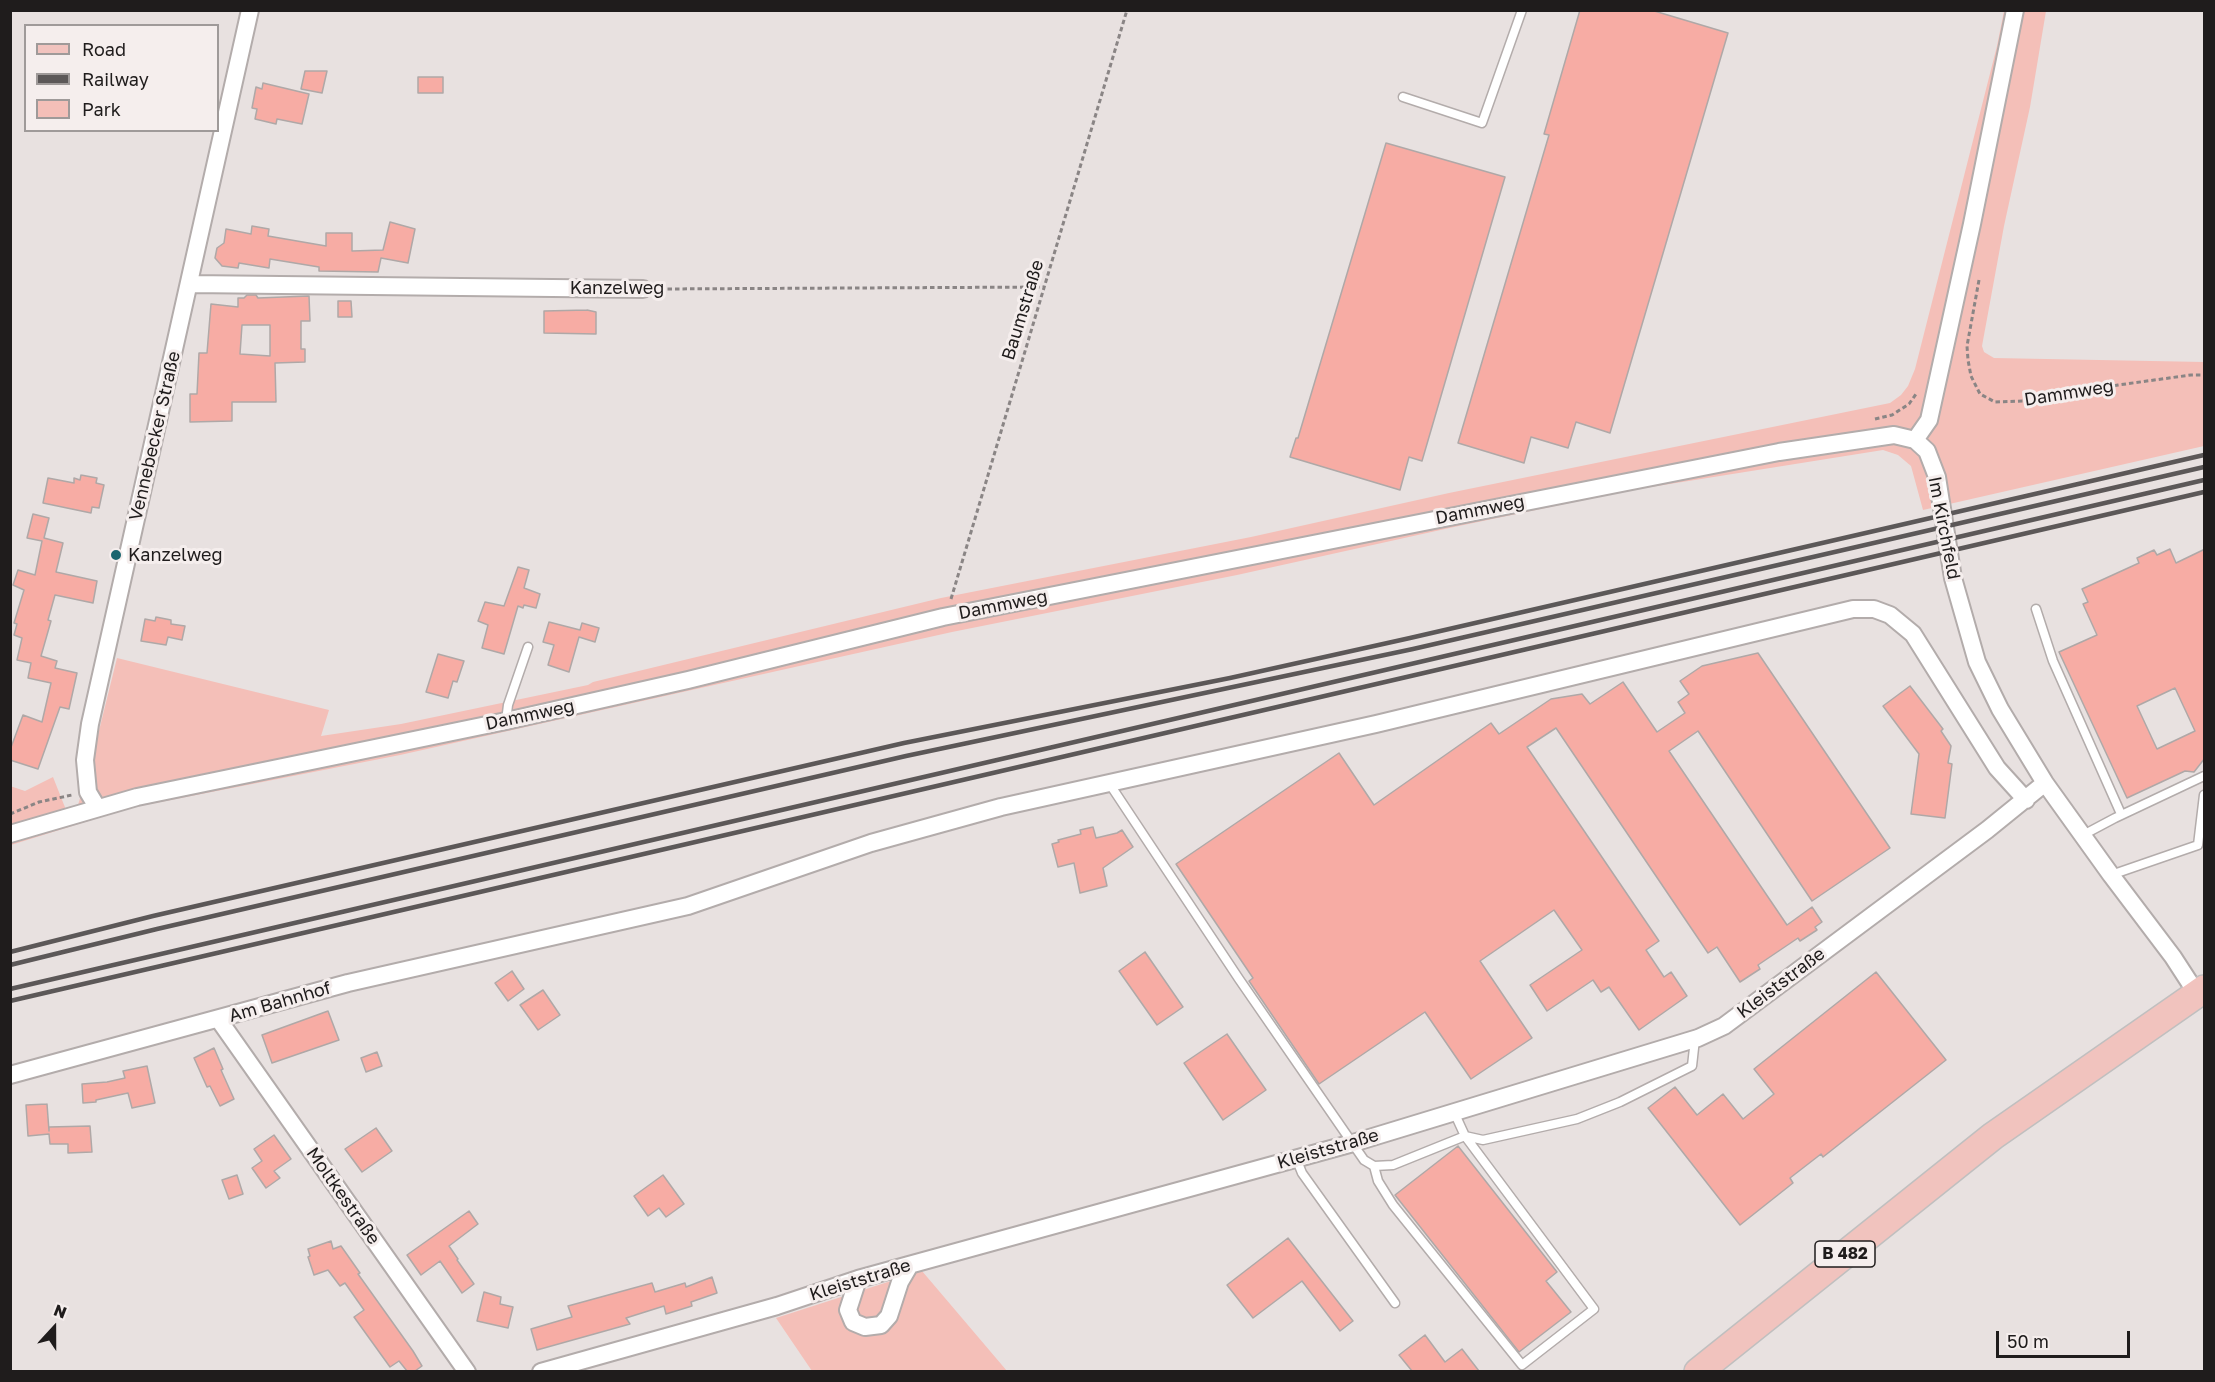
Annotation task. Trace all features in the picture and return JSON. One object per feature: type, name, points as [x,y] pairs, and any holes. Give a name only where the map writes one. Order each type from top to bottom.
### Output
[{"type":"main road","name":"B 482","points":[[1698,1371],[1993,1136],[2201,992]]},
{"type":"street","name":"Vennebecker Straße","points":[[97,807],[88,792],[85,760],[90,724],[250,10]]},
{"type":"street","points":[[1915,440],[1929,420],[1972,224],[2015,10]]},
{"type":"street","name":"Kanzelweg","points":[[190,284],[644,289]]},
{"type":"street","name":"Dammweg","points":[[97,807],[506,721],[688,680],[943,617],[1779,452],[1894,435],[1915,440]]},
{"type":"street","name":"Im Kirchfeld","points":[[1915,440],[1927,451],[1937,477],[1953,578],[1977,662],[2000,709],[2045,783],[2111,875],[2201,992]]},
{"type":"street","name":"Am Bahnhof","points":[[10,1075],[219,1020],[348,983],[688,906],[871,843],[1001,807],[1388,721],[1853,609],[1874,609],[1890,615],[1913,634],[1997,768],[2025,800]]},
{"type":"street","name":"Kleiststraße","points":[[541,1371],[764,1310],[858,1279],[1353,1143],[1695,1039],[1724,1026],[2045,783]]},
{"type":"street","points":[[10,834],[97,807]]},
{"type":"street","name":"Moltkestraße","points":[[219,1020],[467,1371]]},
{"type":"street","points":[[858,1279],[848,1310],[853,1322],[865,1327],[880,1325],[889,1316],[900,1282],[910,1265]]},
{"type":"lane","points":[[1403,97],[1482,123],[1522,10]]},
{"type":"lane","points":[[2036,609],[2053,661],[2121,814]]},
{"type":"lane","points":[[506,721],[508,705],[528,646]]},
{"type":"lane","points":[[2083,835],[2121,814],[2204,776],[2205,788]]},
{"type":"lane","points":[[1109,782],[1239,979],[1364,1160],[1374,1166],[1393,1165],[1465,1137],[1484,1140],[1516,1134],[1577,1119],[1616,1104],[1692,1066],[1695,1039]]},
{"type":"lane","points":[[2111,875],[2198,845],[2205,795]]},
{"type":"lane","points":[[1374,1166],[1378,1181],[1393,1205],[1522,1365],[1594,1309],[1465,1137],[1454,1112]]},
{"type":"lane","points":[[1296,1158],[1302,1173],[1395,1303]]},
{"type":"path","name":"Baumstraße","points":[[943,617],[1045,287],[1127,10]]},
{"type":"path","name":"Kanzelweg","points":[[644,289],[1045,287]]},
{"type":"path","name":"Dammweg","points":[[1967,351],[1971,376],[1980,394],[1995,402],[2026,401],[2128,384],[2205,375]]},
{"type":"green space","points":[[2004,11],[2046,11],[2030,107],[2004,226],[1982,346],[1984,352],[1994,358],[2204,362],[2204,446],[1923,510],[1911,466],[1898,455],[1883,450],[1632,490],[1237,575],[952,632],[400,755],[130,808],[11,845],[10,786],[25,791],[53,777],[72,825],[93,755],[117,658],[329,710],[321,736],[401,724],[588,685],[941,598],[1251,537],[1449,493],[1890,403],[1908,386],[1915,369]]},
{"type":"green space","points":[[922,1271],[1007,1371],[812,1371],[776,1318]]},
{"type":"building","points":[[1580,10],[1651,10],[1728,33],[1610,433],[1576,422],[1568,448],[1531,437],[1524,463],[1458,443],[1549,135],[1544,134]]},
{"type":"building","points":[[305,71],[327,71],[322,93],[301,89]]},
{"type":"building","points":[[418,77],[443,77],[443,93],[418,93]]},
{"type":"building","points":[[263,83],[309,94],[302,124],[277,119],[276,124],[255,119],[257,109],[252,108],[256,87],[262,89]]},
{"type":"building","points":[[1386,143],[1505,177],[1422,461],[1409,457],[1400,490],[1290,457],[1296,438],[1298,438]]},
{"type":"building","points":[[390,222],[415,229],[408,263],[381,258],[378,272],[319,271],[319,267],[270,259],[269,268],[239,263],[238,268],[222,266],[215,258],[217,248],[224,243],[226,229],[251,234],[252,226],[269,229],[268,236],[326,246],[326,233],[352,233],[352,251],[383,250]]},
{"type":"building","points":[[247,295],[256,295],[258,298],[309,296],[310,321],[301,321],[301,349],[305,349],[305,362],[275,363],[276,402],[232,402],[232,421],[190,422],[190,394],[197,394],[199,353],[207,353],[211,304],[238,307],[238,298],[244,298]],"holes":[[[242,325],[270,325],[270,356],[240,354]]]},
{"type":"building","points":[[338,301],[351,301],[352,317],[338,317]]},
{"type":"building","points":[[587,310],[596,312],[596,334],[544,333],[544,311]]},
{"type":"building","points":[[81,475],[97,478],[96,483],[104,485],[99,508],[92,507],[91,513],[43,503],[48,478],[74,483],[74,478],[80,480]]},
{"type":"building","points":[[33,514],[49,518],[44,538],[63,543],[56,572],[97,581],[93,603],[55,595],[48,620],[51,621],[41,656],[57,661],[55,668],[77,673],[69,709],[60,707],[38,769],[10,760],[10,750],[23,715],[42,722],[51,683],[28,678],[31,663],[17,660],[22,638],[14,635],[17,624],[14,623],[24,590],[13,585],[18,570],[35,575],[42,541],[27,538]]},
{"type":"building","points":[[2170,549],[2176,563],[2205,549],[2205,758],[2194,772],[2185,771],[2127,798],[2059,652],[2097,635],[2083,604],[2088,602],[2082,589],[2139,563],[2137,558],[2154,550],[2157,555]],"holes":[[[2175,688],[2195,731],[2157,749],[2137,706]]]},
{"type":"building","points":[[518,567],[529,570],[524,588],[540,594],[536,608],[518,606],[504,654],[482,648],[488,625],[478,621],[485,602],[504,606]]},
{"type":"building","points":[[156,617],[171,620],[171,624],[185,626],[182,640],[168,637],[166,645],[141,641],[145,619],[155,621]]},
{"type":"building","points":[[549,622],[580,630],[582,623],[599,628],[595,642],[579,637],[569,672],[548,665],[554,645],[543,642]]},
{"type":"building","points":[[1758,653],[1890,848],[1812,901],[1698,731],[1669,751],[1787,925],[1812,907],[1822,922],[1815,927],[1817,930],[1800,941],[1798,938],[1758,965],[1760,969],[1740,982],[1717,947],[1708,953],[1556,728],[1527,747],[1659,941],[1646,950],[1664,977],[1671,972],[1687,996],[1639,1030],[1609,987],[1601,992],[1593,980],[1547,1011],[1530,985],[1582,950],[1554,910],[1480,961],[1532,1038],[1471,1079],[1425,1012],[1319,1084],[1249,981],[1253,978],[1176,864],[1339,753],[1374,805],[1491,723],[1499,734],[1551,699],[1582,694],[1590,704],[1623,682],[1657,732],[1685,713],[1678,702],[1689,694],[1680,681],[1702,666]]},
{"type":"building","points":[[438,654],[464,661],[457,682],[453,681],[448,698],[426,692]]},
{"type":"building","points":[[1910,686],[1943,729],[1941,731],[1951,746],[1948,763],[1952,764],[1945,818],[1911,814],[1919,754],[1883,706]]},
{"type":"building","points":[[1093,827],[1096,838],[1122,830],[1133,847],[1103,868],[1107,886],[1080,893],[1074,863],[1058,867],[1052,844],[1059,842],[1058,840],[1081,834],[1080,830]]},
{"type":"building","points":[[1145,952],[1183,1007],[1157,1025],[1119,971]]},
{"type":"building","points":[[512,971],[524,989],[508,1001],[495,983]]},
{"type":"building","points":[[1876,972],[1946,1060],[1823,1157],[1821,1154],[1790,1178],[1793,1183],[1740,1225],[1648,1108],[1675,1087],[1697,1115],[1723,1094],[1743,1119],[1774,1094],[1754,1069]]},
{"type":"building","points":[[543,990],[560,1015],[538,1030],[520,1005]]},
{"type":"building","points":[[328,1011],[339,1040],[272,1063],[262,1035]]},
{"type":"building","points":[[1227,1034],[1266,1090],[1223,1120],[1184,1063]]},
{"type":"building","points":[[214,1048],[234,1099],[220,1106],[210,1086],[207,1087],[194,1058]]},
{"type":"building","points":[[377,1052],[382,1066],[366,1072],[361,1058]]},
{"type":"building","points":[[147,1066],[155,1103],[132,1108],[128,1093],[96,1100],[96,1102],[83,1103],[82,1084],[125,1078],[123,1071]]},
{"type":"building","points":[[47,1104],[49,1131],[49,1127],[90,1126],[92,1152],[68,1153],[68,1144],[50,1144],[49,1134],[28,1136],[26,1105]]},
{"type":"building","points":[[376,1128],[392,1151],[362,1172],[345,1149]]},
{"type":"building","points":[[274,1135],[291,1159],[274,1171],[280,1178],[266,1188],[252,1168],[262,1161],[254,1149]]},
{"type":"building","points":[[1458,1146],[1557,1272],[1546,1281],[1571,1312],[1519,1352],[1395,1195]]},
{"type":"building","points":[[237,1175],[243,1194],[229,1199],[222,1180]]},
{"type":"building","points":[[663,1175],[684,1204],[666,1217],[659,1208],[648,1216],[634,1196]]},
{"type":"building","points":[[469,1211],[478,1224],[449,1246],[474,1284],[462,1293],[440,1261],[421,1275],[407,1255]]},
{"type":"building","points":[[1288,1238],[1353,1321],[1340,1331],[1302,1281],[1253,1318],[1227,1285]]},
{"type":"building","points":[[331,1241],[333,1249],[341,1246],[360,1273],[358,1274],[413,1351],[422,1366],[415,1371],[407,1371],[399,1361],[390,1367],[354,1317],[364,1310],[345,1283],[340,1286],[328,1270],[314,1275],[308,1249]]},
{"type":"building","points":[[712,1277],[717,1293],[691,1302],[692,1306],[666,1314],[664,1306],[626,1318],[630,1324],[537,1350],[531,1329],[572,1317],[568,1306],[652,1283],[655,1292],[685,1283],[686,1287]]},
{"type":"building","points":[[484,1292],[501,1297],[500,1304],[513,1307],[508,1328],[477,1321]]},
{"type":"building","points":[[1425,1335],[1445,1362],[1462,1349],[1479,1371],[1412,1371],[1399,1355]]},
{"type":"railway","points":[[10,952],[153,916],[904,743],[1230,678],[2204,455]]},
{"type":"railway","points":[[10,965],[906,756],[1413,649],[2204,467]]},
{"type":"railway","points":[[10,989],[2204,480]]},
{"type":"railway","points":[[10,1001],[2204,492]]},
{"type":"place","name":"Kanzelweg","points":[[116,555]]}]
